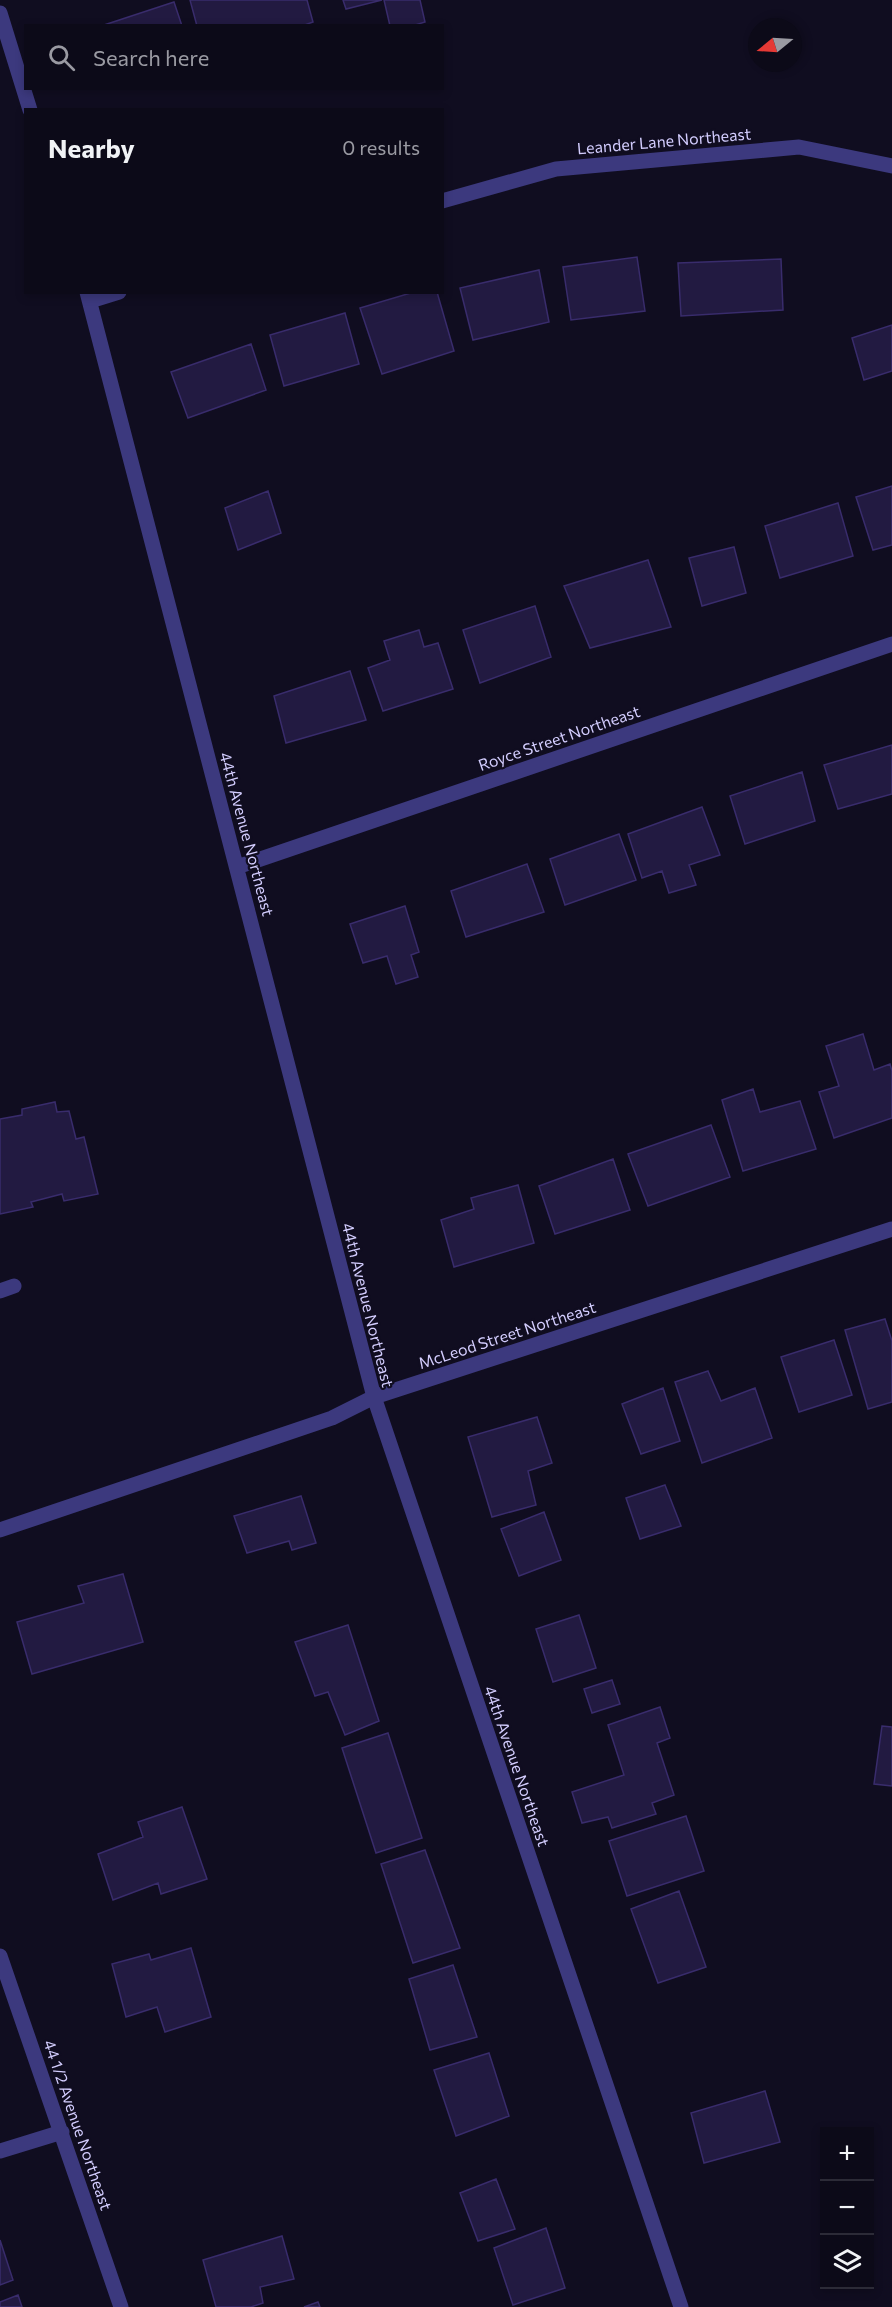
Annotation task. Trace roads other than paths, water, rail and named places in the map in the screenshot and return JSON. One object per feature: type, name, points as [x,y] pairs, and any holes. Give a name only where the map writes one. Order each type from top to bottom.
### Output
[{"type":"street","points":[[0,13],[29,108]]},
{"type":"street","name":"Leander Lane Northeast","points":[[444,200],[556,169],[799,147],[892,166]]},
{"type":"street","points":[[88,297],[107,294]]},
{"type":"street","name":"44th Avenue Northeast","points":[[88,297],[374,1397],[681,2307]]},
{"type":"street","name":"Royce Street Northeast","points":[[237,867],[892,644]]},
{"type":"street","name":"McLeod Street Northeast","points":[[0,1530],[332,1418],[374,1397],[892,1229]]},
{"type":"street","name":"44 1/2 Avenue Northeast","points":[[0,1956],[121,2307]]},
{"type":"street","points":[[0,2151],[62,2132]]}]
